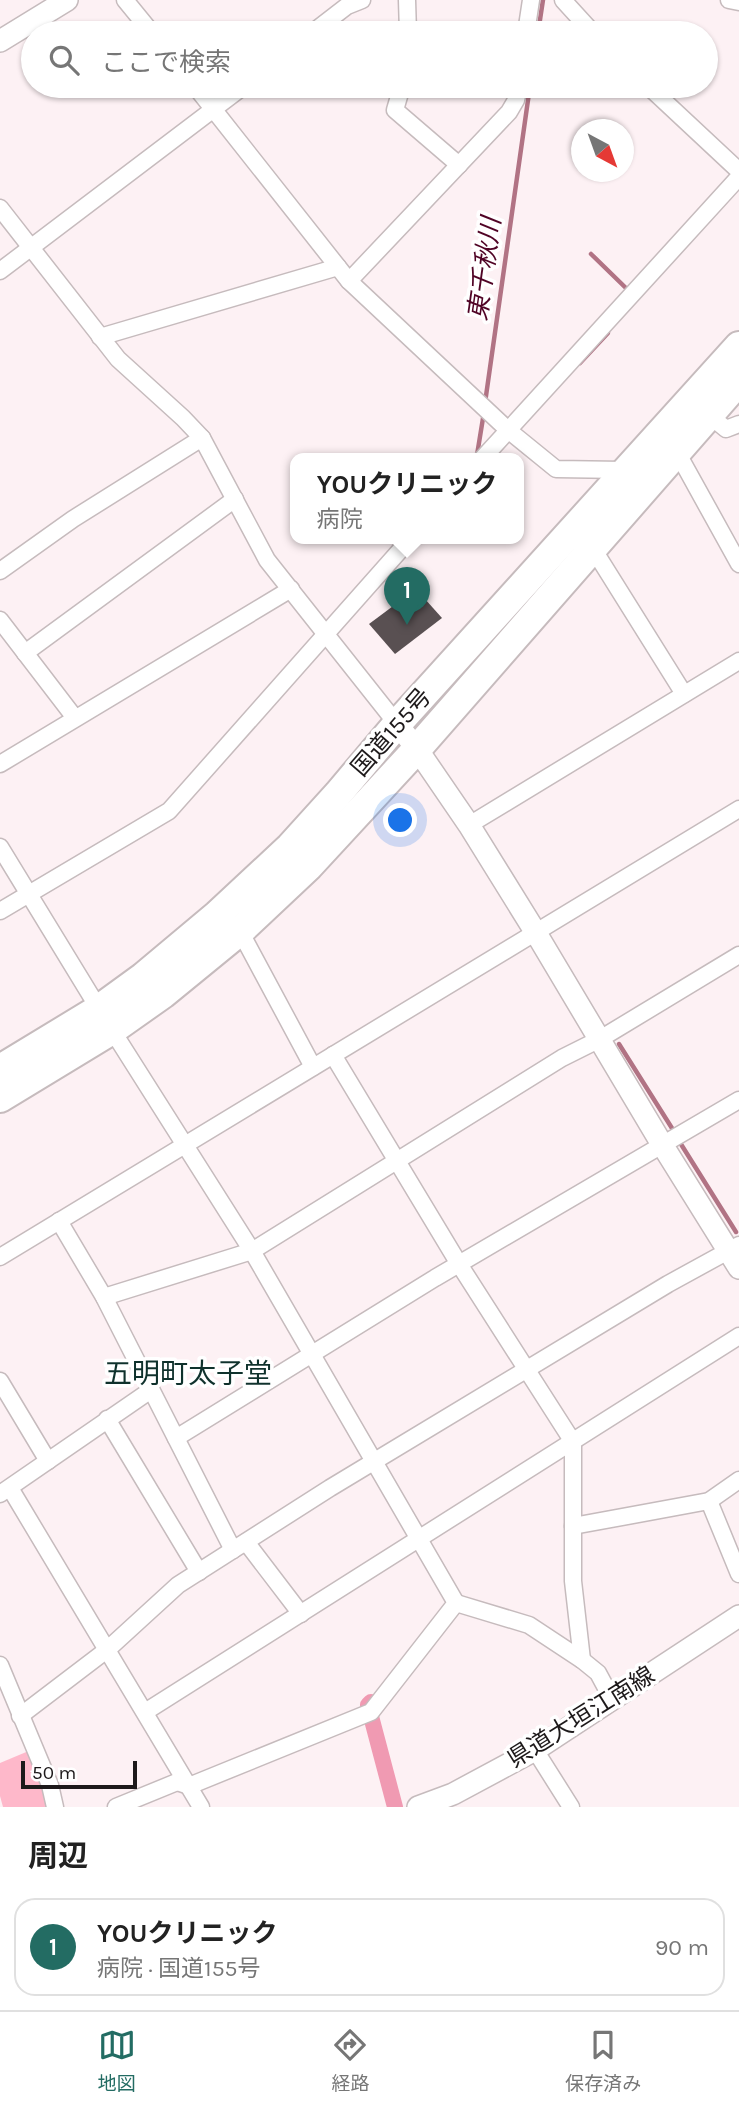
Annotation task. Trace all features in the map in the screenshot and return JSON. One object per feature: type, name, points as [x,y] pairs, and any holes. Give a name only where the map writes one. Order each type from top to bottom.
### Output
[{"type":"highway","name":"国道155号","points":[[0,1098],[105,1019],[143,977],[217,915],[290,846],[624,470],[739,346]]},
{"type":"highway","name":"国道155号","points":[[0,1069],[163,994],[240,931],[309,866],[417,749],[739,381]]},
{"type":"street","points":[[31,21],[67,0]]},
{"type":"street","points":[[125,0],[142,21]]},
{"type":"street","points":[[328,21],[347,6],[362,0]]},
{"type":"street","points":[[407,0],[408,21]]},
{"type":"street","points":[[528,21],[531,0]]},
{"type":"street","points":[[563,0],[582,21]]},
{"type":"street","points":[[729,0],[739,2]]},
{"type":"street","points":[[1,39],[21,27]]},
{"type":"street","points":[[205,98],[349,281],[508,430],[556,470],[624,470]]},
{"type":"street","points":[[0,271],[228,98]]},
{"type":"street","points":[[398,98],[395,110],[459,165]]},
{"type":"street","points":[[349,281],[509,112],[516,98]]},
{"type":"street","points":[[661,98],[739,171]]},
{"type":"street","points":[[487,453],[739,177]]},
{"type":"street","points":[[0,208],[118,359],[202,438],[267,560],[417,749],[469,825],[663,1146],[736,1255],[668,1284],[374,1462],[178,1585],[108,1649],[20,1716]]},
{"type":"street","points":[[100,337],[338,267]]},
{"type":"street","points":[[709,415],[726,429],[739,424]]},
{"type":"street","points":[[0,571],[73,519],[202,438]]},
{"type":"street","points":[[677,452],[739,564]]},
{"type":"street","points":[[25,653],[235,499]]},
{"type":"street","points":[[0,911],[169,811],[406,544]]},
{"type":"street","points":[[592,547],[684,694]]},
{"type":"street","points":[[0,764],[291,589]]},
{"type":"street","points":[[0,620],[75,718]]},
{"type":"street","points":[[469,825],[739,661]]},
{"type":"street","points":[[0,1257],[739,809]]},
{"type":"street","points":[[0,847],[252,1251],[456,1603],[529,1625],[598,1673],[612,1699]]},
{"type":"street","points":[[240,931],[313,1067]]},
{"type":"street","points":[[104,1297],[252,1251],[562,1058],[600,1039],[739,955]]},
{"type":"street","points":[[333,1055],[459,1264],[572,1442],[573,1581],[582,1660]]},
{"type":"street","points":[[176,1438],[459,1264],[739,1100]]},
{"type":"street","points":[[59,1221],[104,1297],[176,1438],[240,1546],[301,1614]]},
{"type":"street","points":[[145,1712],[739,1336]]},
{"type":"street","points":[[0,1381],[48,1461]]},
{"type":"street","points":[[151,1390],[5,1491],[108,1649],[201,1807]]},
{"type":"street","points":[[107,1419],[199,1572]]},
{"type":"street","points":[[573,1526],[709,1501],[739,1480]]},
{"type":"street","points":[[709,1501],[739,1574]]},
{"type":"street","points":[[116,1807],[177,1782],[189,1786],[371,1712],[456,1603]]},
{"type":"street","name":"県道大垣江南線","points":[[418,1807],[453,1794],[535,1750],[739,1616]]},
{"type":"street","points":[[0,1665],[50,1785],[55,1807]]},
{"type":"street","points":[[535,1750],[571,1807]]},
{"type":"shaded area","points":[[31,1750],[53,1807],[3,1807],[0,1796],[0,1763]]},
{"type":"building","points":[[416,589],[442,618],[395,654],[369,624]]},
{"type":"waterway","name":"東千秋川","points":[[540,21],[543,0]]},
{"type":"waterway","name":"東千秋川","points":[[485,403],[528,98]]},
{"type":"waterway","points":[[591,254],[629,291]]},
{"type":"waterway","points":[[580,363],[608,333]]},
{"type":"waterway","name":"東千秋川","points":[[477,453],[484,412]]},
{"type":"waterway","points":[[619,1044],[675,1133]]},
{"type":"waterway","points":[[679,1141],[736,1232]]},
{"type":"waterway","points":[[371,1702],[368,1705],[395,1807]]},
{"type":"place","name":"YOUクリニック","points":[[407,625]]},
{"type":"district","name":"五明町太子堂","points":[[188,1373]]}]
